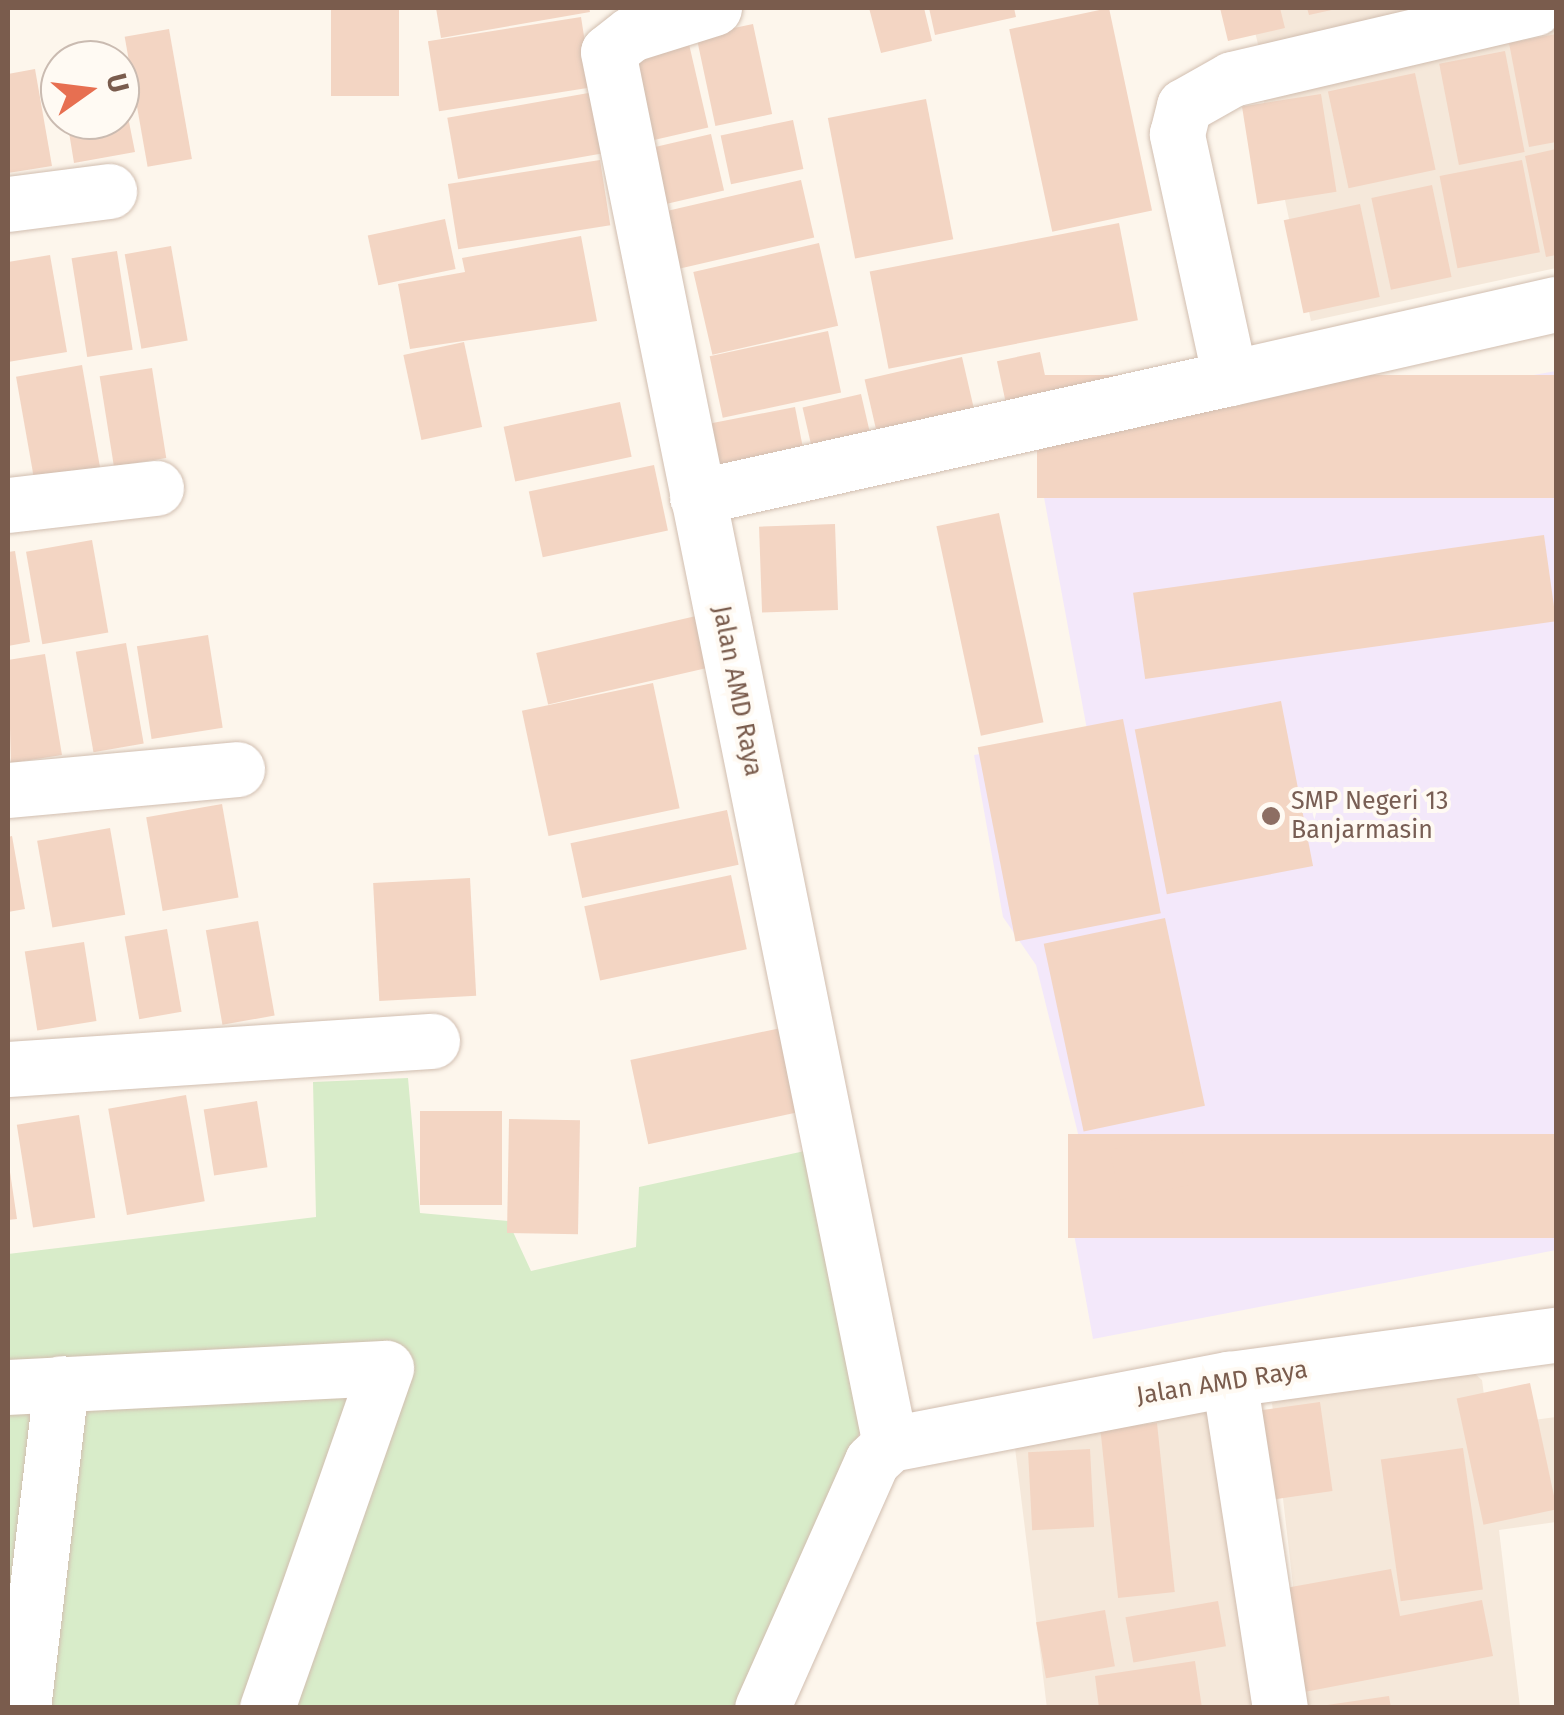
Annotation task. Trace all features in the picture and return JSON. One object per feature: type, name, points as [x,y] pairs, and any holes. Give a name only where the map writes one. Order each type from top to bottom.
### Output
[{"type":"street","name":"Jalan AMD Raya","points":[[714,8],[631,34],[608,52],[890,1444],[1229,1379],[1556,1335]]},
{"type":"street","points":[[1230,378],[1178,134],[1184,106],[1232,79],[1536,8]]},
{"type":"street","points":[[8,204],[109,191]]},
{"type":"street","points":[[697,497],[1556,304]]},
{"type":"street","points":[[8,505],[156,488]]},
{"type":"street","points":[[8,790],[237,769]]},
{"type":"street","points":[[8,1069],[432,1042]]},
{"type":"street","points":[[8,1387],[386,1368],[267,1708]]},
{"type":"street","points":[[1229,1379],[1280,1708]]},
{"type":"street","points":[[22,1708],[61,1383]]},
{"type":"street","points":[[762,1708],[872,1461],[890,1444]]},
{"type":"shaded area","points":[[1249,8],[1430,8],[1259,48]]},
{"type":"shaded area","points":[[1556,21],[1556,268],[1311,321],[1260,84]]},
{"type":"shaded area","name":"SMP Negeri 13 Banjarmasin","points":[[1556,371],[1556,1250],[1093,1339],[1072,1223],[1099,1218],[1036,965],[1003,917],[974,755],[1088,735],[1038,465]]},
{"type":"shaded area","points":[[1457,1358],[1482,1380],[1488,1426],[1556,1417],[1556,1522],[1499,1530],[1520,1707],[1307,1707],[1272,1403]]},
{"type":"shaded area","points":[[1243,1401],[1281,1707],[1047,1708],[1013,1429]]},
{"type":"green space","points":[[408,1078],[420,1213],[508,1221],[531,1271],[636,1247],[639,1187],[814,1149],[864,1423],[737,1707],[8,1707],[8,1254],[316,1217],[313,1082]]},
{"type":"building","points":[[331,8],[399,8],[399,96],[331,96]]},
{"type":"building","points":[[436,8],[589,8],[590,12],[441,38]]},
{"type":"building","points":[[869,8],[924,8],[932,41],[881,53]]},
{"type":"building","points":[[929,8],[1014,8],[1016,17],[935,35]]},
{"type":"building","points":[[1109,8],[1152,210],[1052,232],[1009,29]]},
{"type":"building","points":[[1220,8],[1280,8],[1285,28],[1228,41]]},
{"type":"building","points":[[1307,8],[1336,8],[1336,9],[1309,15]]},
{"type":"building","points":[[581,17],[592,87],[439,111],[428,41]]},
{"type":"building","points":[[753,24],[772,114],[715,126],[696,36]]},
{"type":"building","points":[[169,29],[192,159],[148,167],[140,124],[140,40],[125,40],[125,37]]},
{"type":"building","points":[[686,31],[708,127],[641,143],[619,47]]},
{"type":"building","points":[[1556,34],[1556,142],[1529,147],[1509,43]]},
{"type":"building","points":[[1505,51],[1525,152],[1459,165],[1439,64]]},
{"type":"building","points":[[35,69],[40,140],[47,140],[52,166],[8,173],[8,74]]},
{"type":"building","points":[[1415,73],[1436,170],[1349,188],[1328,92]]},
{"type":"building","points":[[594,92],[605,153],[458,179],[447,118]]},
{"type":"building","points":[[1321,94],[1336,192],[1257,204],[1242,107]]},
{"type":"building","points":[[926,99],[953,239],[855,258],[828,118]]},
{"type":"building","points":[[793,120],[803,169],[731,184],[721,135]]},
{"type":"building","points":[[711,134],[724,191],[652,207],[639,151]]},
{"type":"building","points":[[70,140],[133,140],[135,152],[74,163]]},
{"type":"building","points":[[1556,149],[1556,255],[1546,257],[1525,156]]},
{"type":"building","points":[[600,160],[610,225],[458,249],[448,184]]},
{"type":"building","points":[[1522,160],[1540,252],[1457,268],[1440,176]]},
{"type":"building","points":[[801,180],[814,237],[677,269],[664,212]]},
{"type":"building","points":[[1432,185],[1452,277],[1391,290],[1371,198]]},
{"type":"building","points":[[1360,204],[1380,297],[1303,313],[1284,220]]},
{"type":"building","points":[[445,219],[456,269],[378,285],[368,235]]},
{"type":"building","points":[[1119,223],[1138,320],[889,369],[870,271]]},
{"type":"building","points":[[581,236],[597,321],[410,349],[398,284],[465,272],[462,258]]},
{"type":"building","points":[[819,243],[838,326],[712,355],[693,272]]},
{"type":"building","points":[[171,246],[188,341],[141,349],[125,254]]},
{"type":"building","points":[[117,251],[133,350],[87,357],[72,258]]},
{"type":"building","points":[[50,255],[67,352],[8,362],[8,262]]},
{"type":"building","points":[[828,331],[841,393],[723,418],[710,356]]},
{"type":"building","points":[[464,342],[482,427],[421,440],[403,355]]},
{"type":"building","points":[[1040,352],[1051,402],[1008,411],[997,361]]},
{"type":"building","points":[[962,357],[976,416],[878,439],[865,379]]},
{"type":"building","points":[[82,365],[100,467],[34,479],[16,377]]},
{"type":"building","points":[[152,368],[166,458],[114,466],[100,376]]},
{"type":"building","points":[[1037,375],[1556,375],[1556,498],[1037,498]]},
{"type":"building","points":[[861,394],[872,443],[814,456],[803,407]]},
{"type":"building","points":[[620,402],[632,457],[515,482],[504,427]]},
{"type":"building","points":[[795,407],[805,457],[710,476],[700,426]]},
{"type":"building","points":[[654,465],[668,531],[543,557],[529,492]]},
{"type":"building","points":[[999,513],[1043,722],[981,736],[936,526]]},
{"type":"building","points":[[835,524],[838,610],[762,613],[759,527]]},
{"type":"building","points":[[1544,535],[1556,621],[1145,679],[1133,593]]},
{"type":"building","points":[[92,540],[108,633],[42,644],[26,552]]},
{"type":"building","points":[[15,551],[30,642],[8,646],[8,552]]},
{"type":"building","points":[[696,616],[708,668],[548,705],[536,653]]},
{"type":"building","points":[[208,635],[223,728],[152,739],[137,646]]},
{"type":"building","points":[[126,643],[144,743],[93,752],[76,652]]},
{"type":"building","points":[[45,654],[62,755],[11,763],[8,660]]},
{"type":"building","points":[[653,683],[680,808],[549,836],[522,711]]},
{"type":"building","points":[[1281,701],[1313,866],[1167,894],[1135,729]]},
{"type":"building","points":[[1123,719],[1161,913],[1015,942],[978,747]]},
{"type":"building","points":[[222,804],[238,898],[163,911],[146,817]]},
{"type":"building","points":[[727,810],[739,865],[582,898],[570,843]]},
{"type":"building","points":[[110,828],[125,915],[52,928],[37,841]]},
{"type":"building","points":[[12,836],[25,909],[8,912],[8,837]]},
{"type":"building","points":[[731,875],[747,949],[600,981],[584,906]]},
{"type":"building","points":[[470,878],[476,996],[379,1001],[373,883]]},
{"type":"building","points":[[1165,918],[1205,1106],[1084,1132],[1044,944]]},
{"type":"building","points":[[258,921],[275,1016],[222,1025],[206,930]]},
{"type":"building","points":[[167,929],[182,1012],[139,1019],[125,936]]},
{"type":"building","points":[[84,942],[97,1021],[37,1030],[25,951]]},
{"type":"building","points":[[781,1028],[799,1112],[648,1144],[630,1060]]},
{"type":"building","points":[[186,1095],[205,1201],[127,1215],[108,1109]]},
{"type":"building","points":[[257,1101],[267,1167],[214,1176],[204,1109]]},
{"type":"building","points":[[420,1111],[502,1111],[502,1205],[420,1205]]},
{"type":"building","points":[[79,1115],[95,1218],[33,1228],[17,1125]]},
{"type":"building","points":[[509,1119],[580,1120],[578,1234],[507,1233]]},
{"type":"building","points":[[1068,1134],[1556,1134],[1556,1238],[1068,1238]]},
{"type":"building","points":[[1179,1135],[1190,1185],[1120,1200],[1110,1150]]},
{"type":"building","points":[[8,1173],[17,1219],[8,1220]]},
{"type":"building","points":[[1530,1383],[1556,1509],[1483,1525],[1457,1399]]},
{"type":"building","points":[[1320,1402],[1333,1491],[1273,1499],[1261,1410]]},
{"type":"building","points":[[1157,1423],[1175,1592],[1118,1598],[1100,1429]]},
{"type":"building","points":[[1463,1448],[1483,1590],[1401,1601],[1381,1460]]},
{"type":"building","points":[[1090,1449],[1094,1527],[1032,1530],[1028,1452]]},
{"type":"building","points":[[1391,1569],[1400,1616],[1482,1600],[1493,1656],[1299,1693],[1280,1589]]},
{"type":"building","points":[[1218,1601],[1226,1646],[1133,1663],[1125,1617]]},
{"type":"building","points":[[1105,1610],[1115,1666],[1046,1678],[1036,1622]]},
{"type":"building","points":[[1195,1661],[1202,1708],[1099,1708],[1095,1676]]},
{"type":"building","points":[[1389,1696],[1391,1708],[1327,1708],[1327,1705]]},
{"type":"place","name":"SMP Negeri 13 Banjarmasin","points":[[1271,816]]}]
